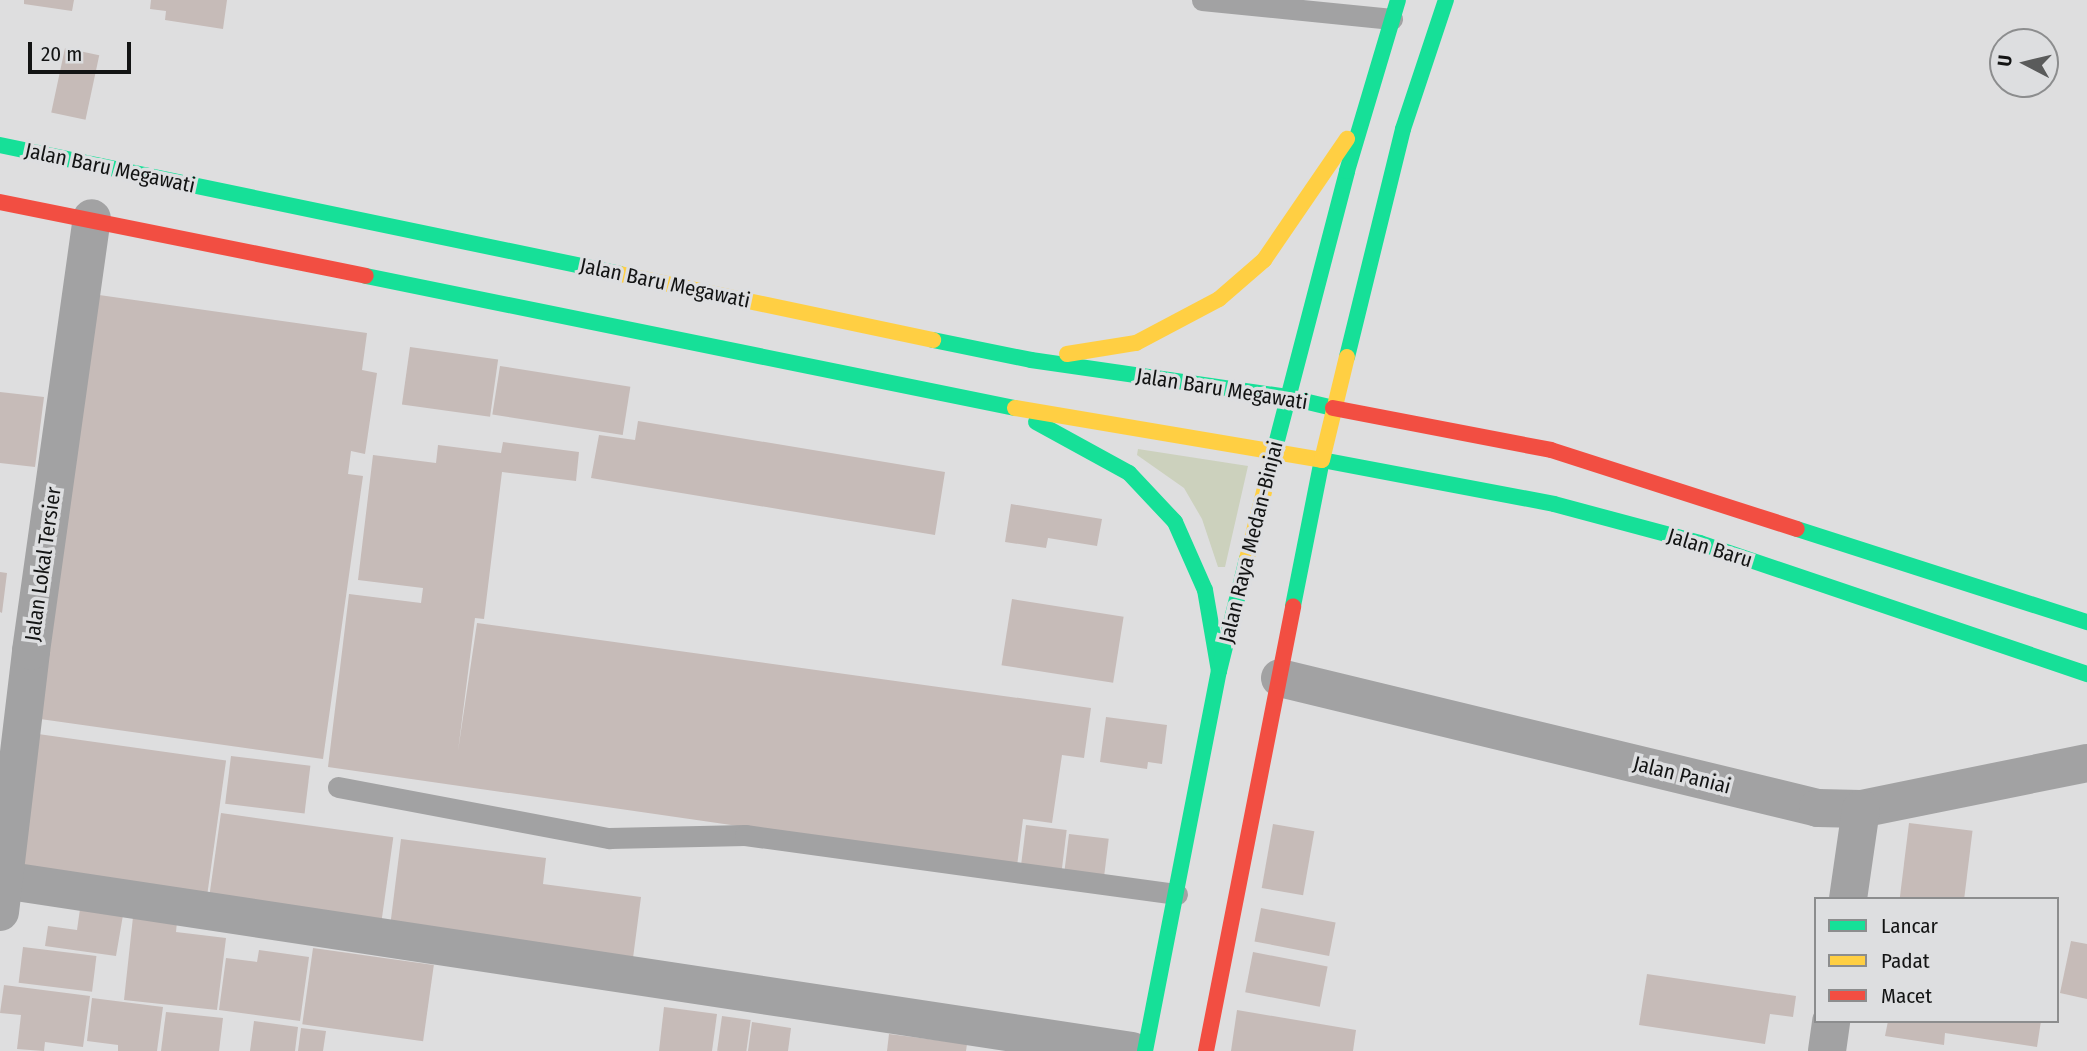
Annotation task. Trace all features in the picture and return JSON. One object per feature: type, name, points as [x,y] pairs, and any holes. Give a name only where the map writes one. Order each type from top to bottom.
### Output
[{"type":"main road","points":[[1206,1051],[1333,408],[1403,130],[1446,0]]},
{"type":"main road","name":"Jalan Raya Medan-Binjai","points":[[1145,1051],[1219,671],[1287,397],[1395,9]]},
{"type":"main road","points":[[1031,359],[1136,343],[1179,324],[1219,299],[1264,260],[1366,112]]},
{"type":"main road","name":"Jalan Baru Megawati","points":[[0,145],[62,164],[1031,359],[1287,397],[1333,408]]},
{"type":"main road","points":[[0,202],[68,209],[1006,407],[1322,460]]},
{"type":"main road","points":[[1006,407],[1129,473],[1156,497],[1175,522],[1205,590],[1219,671]]},
{"type":"main road","points":[[1333,408],[1551,450],[2087,622]]},
{"type":"main road","name":"Jalan Baru","points":[[1322,460],[1554,504],[1700,543],[2087,674]]},
{"type":"street","name":"Jalan Lokal Tersier","points":[[1,900],[15,650],[68,209]]},
{"type":"street","name":"Jalan Paniai","points":[[1280,678],[1818,808],[1861,809],[2087,763]]},
{"type":"street","points":[[1848,897],[1861,809]]},
{"type":"street","points":[[1,900],[1132,1051]]},
{"type":"street","points":[[1827,1051],[1831,1023]]},
{"type":"lane","points":[[1202,0],[1395,9]]},
{"type":"lane","points":[[338,787],[609,838],[745,835],[1177,894]]},
{"type":"green space","points":[[1138,449],[1248,466],[1225,567],[1218,567],[1202,519],[1184,488],[1137,455]]},
{"type":"building","points":[[24,0],[74,0],[72,11],[24,4]]},
{"type":"building","points":[[151,0],[227,0],[223,29],[165,20],[166,11],[150,9]]},
{"type":"building","points":[[65,48],[99,55],[86,120],[51,113]]},
{"type":"building","points":[[85,293],[367,333],[362,370],[377,373],[365,454],[351,451],[348,474],[363,476],[323,759],[26,717]]},
{"type":"building","points":[[410,347],[498,359],[490,417],[402,404]]},
{"type":"building","points":[[500,366],[630,387],[623,435],[492,414]]},
{"type":"building","points":[[0,392],[44,397],[35,467],[0,463]]},
{"type":"building","points":[[638,421],[945,472],[935,535],[591,478],[599,435],[635,440]]},
{"type":"building","points":[[503,442],[579,452],[576,481],[502,472],[484,619],[475,618],[458,751],[477,623],[1091,708],[1084,758],[1062,755],[1052,823],[1023,819],[1017,866],[328,767],[349,594],[421,603],[423,588],[358,580],[373,455],[436,463],[438,445],[501,453]]},
{"type":"building","points":[[1011,504],[1102,519],[1097,546],[1048,538],[1046,548],[1005,542]]},
{"type":"building","points":[[0,572],[7,573],[2,613],[0,612]]},
{"type":"building","points":[[1012,599],[1124,617],[1113,683],[1002,665]]},
{"type":"building","points":[[1106,717],[1167,725],[1162,764],[1148,762],[1147,769],[1100,762]]},
{"type":"building","points":[[31,733],[226,760],[206,901],[11,874]]},
{"type":"building","points":[[231,756],[310,766],[305,813],[225,804]]},
{"type":"building","points":[[221,813],[393,837],[381,926],[208,902]]},
{"type":"building","points":[[1909,823],[1973,831],[1964,897],[1900,897]]},
{"type":"building","points":[[1273,824],[1314,831],[1303,895],[1262,888]]},
{"type":"building","points":[[1026,825],[1067,830],[1061,873],[1021,868]]},
{"type":"building","points":[[1069,834],[1109,839],[1104,878],[1064,873]]},
{"type":"building","points":[[401,839],[546,858],[543,884],[641,897],[633,958],[390,927]]},
{"type":"building","points":[[1261,908],[1336,923],[1329,956],[1255,941]]},
{"type":"building","points":[[80,909],[123,915],[116,956],[45,946],[48,926],[77,930]]},
{"type":"building","points":[[133,917],[177,922],[176,932],[226,938],[217,1010],[124,1000]]},
{"type":"building","points":[[2071,941],[2087,944],[2087,999],[2060,993]]},
{"type":"building","points":[[23,947],[96,956],[92,992],[19,983]]},
{"type":"building","points":[[313,948],[434,965],[423,1041],[302,1024]]},
{"type":"building","points":[[259,950],[309,957],[300,1021],[219,1010],[226,958],[257,962]]},
{"type":"building","points":[[1253,952],[1328,967],[1320,1007],[1245,992]]},
{"type":"building","points":[[1647,974],[1796,996],[1793,1017],[1770,1014],[1765,1044],[1639,1025]]},
{"type":"building","points":[[4,985],[90,996],[83,1047],[45,1042],[44,1051],[17,1049],[21,1015],[0,1013]]},
{"type":"building","points":[[92,998],[163,1007],[157,1051],[118,1051],[118,1045],[87,1041]]},
{"type":"building","points":[[664,1007],[717,1014],[712,1051],[659,1051]]},
{"type":"building","points":[[1237,1010],[1356,1030],[1353,1051],[1231,1051]]},
{"type":"building","points":[[166,1012],[223,1018],[219,1051],[161,1051]]},
{"type":"building","points":[[722,1016],[751,1020],[746,1051],[717,1051]]},
{"type":"building","points":[[254,1021],[298,1027],[295,1051],[250,1051]]},
{"type":"building","points":[[752,1022],[791,1028],[788,1051],[748,1051]]},
{"type":"building","points":[[1888,1023],[2041,1023],[2037,1047],[1945,1033],[1944,1045],[1885,1036]]},
{"type":"building","points":[[301,1028],[326,1031],[323,1051],[298,1051]]},
{"type":"building","points":[[889,1034],[967,1044],[966,1051],[887,1051]]},
{"type":"traffic: fast","points":[[1274,452],[1347,171],[1398,0]]},
{"type":"traffic: fast","points":[[1347,357],[1403,129],[1446,0]]},
{"type":"traffic: fast","points":[[0,145],[620,274]]},
{"type":"traffic: fast","points":[[366,276],[1015,408]]},
{"type":"traffic: fast","points":[[933,340],[1031,360],[1287,397],[1333,408]]},
{"type":"traffic: fast","points":[[1036,422],[1129,473],[1175,522],[1205,590],[1219,671]]},
{"type":"traffic: fast","points":[[1322,460],[1554,504],[1700,543],[2087,674]]},
{"type":"traffic: fast","points":[[1293,606],[1322,460]]},
{"type":"traffic: fast","points":[[1797,529],[2087,622]]},
{"type":"traffic: fast","points":[[1145,1051],[1219,671],[1247,559]]},
{"type":"traffic: slow","points":[[1067,354],[1136,343],[1219,299],[1264,260],[1347,139]]},
{"type":"traffic: slow","points":[[620,274],[933,340]]},
{"type":"traffic: slow","points":[[1015,408],[1322,460],[1347,357]]},
{"type":"traffic: slow","points":[[1247,559],[1274,452]]},
{"type":"traffic: jam","points":[[0,202],[366,276]]},
{"type":"traffic: jam","points":[[1333,408],[1551,450],[1797,529]]},
{"type":"traffic: jam","points":[[1206,1051],[1293,606]]}]
